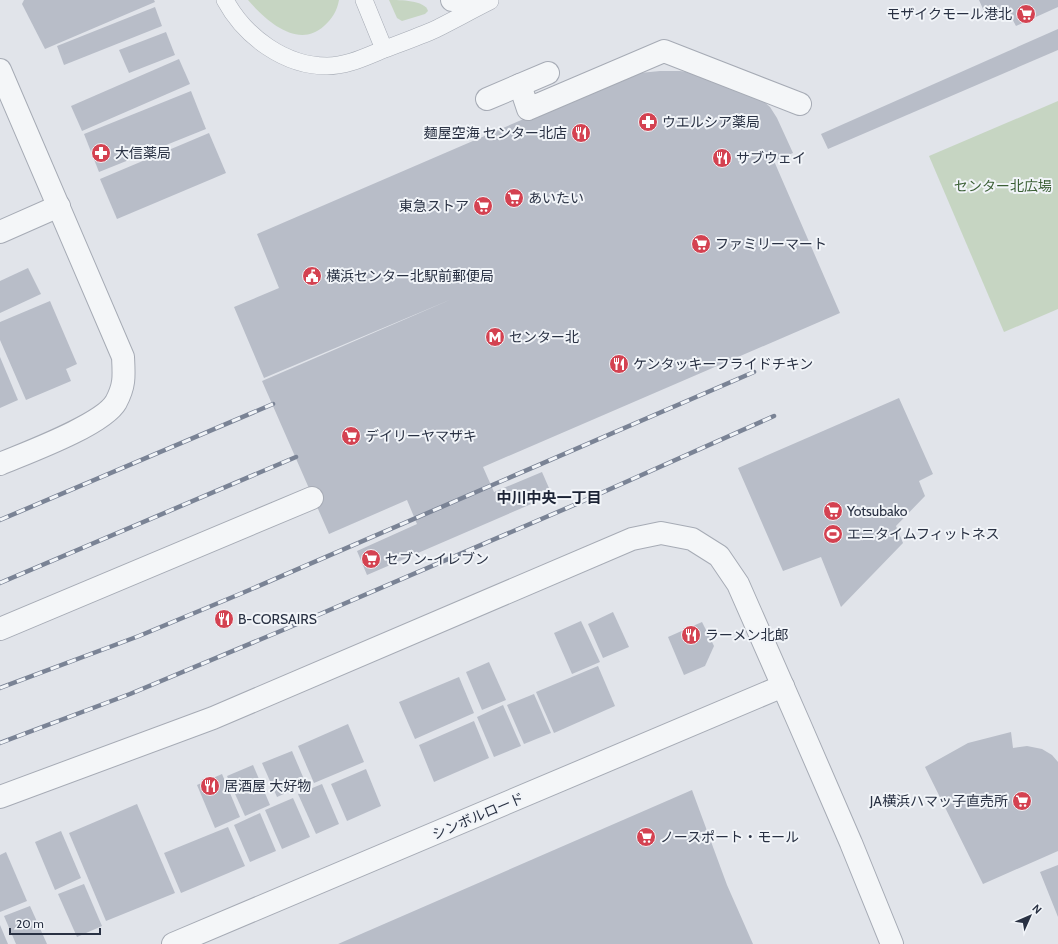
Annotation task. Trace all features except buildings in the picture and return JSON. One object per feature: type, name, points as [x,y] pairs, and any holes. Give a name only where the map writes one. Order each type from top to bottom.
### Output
[{"type":"street","points":[[452,0],[481,0]]},
{"type":"street","points":[[520,85],[528,109],[664,51],[800,104]]},
{"type":"street","points":[[0,70],[123,357],[124,382],[115,404],[102,417],[80,429],[0,464]]},
{"type":"street","points":[[486,99],[548,73]]},
{"type":"street","points":[[0,232],[59,206]]},
{"type":"street","points":[[0,629],[312,498]]},
{"type":"street","points":[[0,797],[213,718],[632,539],[661,533],[692,539],[719,556],[738,584],[784,686],[892,944]]},
{"type":"street","name":"シンボルロード","points":[[173,944],[784,686]]},
{"type":"lane","points":[[225,0],[228,7],[256,39],[274,51],[309,64],[328,66],[348,64],[436,29],[491,0]]},
{"type":"lane","points":[[364,0],[384,49]]},
{"type":"green space","points":[[248,0],[339,0],[332,18],[324,26],[314,33],[304,35],[293,34],[283,30],[263,16]]},
{"type":"green space","points":[[389,0],[417,3],[426,7],[428,11],[425,14],[402,21],[397,18]]},
{"type":"green space","name":"センター北広場","points":[[1058,101],[1058,309],[1004,332],[929,156]]},
{"type":"railway","points":[[0,688],[139,636],[240,594],[754,372]]},
{"type":"railway","points":[[0,520],[273,404]]},
{"type":"railway","points":[[0,743],[130,694],[283,630],[581,502],[774,416]]},
{"type":"railway","points":[[0,583],[296,457]]},
{"type":"place","name":"モザイクモール港北","points":[[1026,14]]},
{"type":"place","name":"ウエルシア薬局","points":[[648,122]]},
{"type":"place","name":"麺屋空海 センター北店","points":[[581,133]]},
{"type":"place","name":"大信薬局","points":[[101,153]]},
{"type":"place","name":"サブウェイ","points":[[722,158]]},
{"type":"place","name":"あいたい","points":[[514,198]]},
{"type":"place","name":"東急ストア","points":[[483,206]]},
{"type":"place","name":"ファミリーマート","points":[[701,244]]},
{"type":"place","name":"横浜センター北駅前郵便局","points":[[312,276]]},
{"type":"place","name":"センター北","points":[[495,337]]},
{"type":"place","name":"ケンタッキーフライドチキン","points":[[619,364]]},
{"type":"place","name":"デイリーヤマザキ","points":[[351,436]]},
{"type":"place","name":"Yotsubako","points":[[833,511]]},
{"type":"place","name":"エニタイムフィットネス","points":[[833,534]]},
{"type":"place","name":"セブン-イレブン","points":[[371,559]]},
{"type":"place","name":"B-CORSAIRS","points":[[224,619]]},
{"type":"place","name":"ラーメン北郎","points":[[691,635]]},
{"type":"place","name":"居酒屋 大好物","points":[[210,786]]},
{"type":"place","name":"JA横浜ハマッ子直売所","points":[[1022,801]]},
{"type":"place","name":"ノースポート・モール","points":[[646,837]]},
{"type":"district","name":"中川中央一丁目","points":[[549,498]]}]
